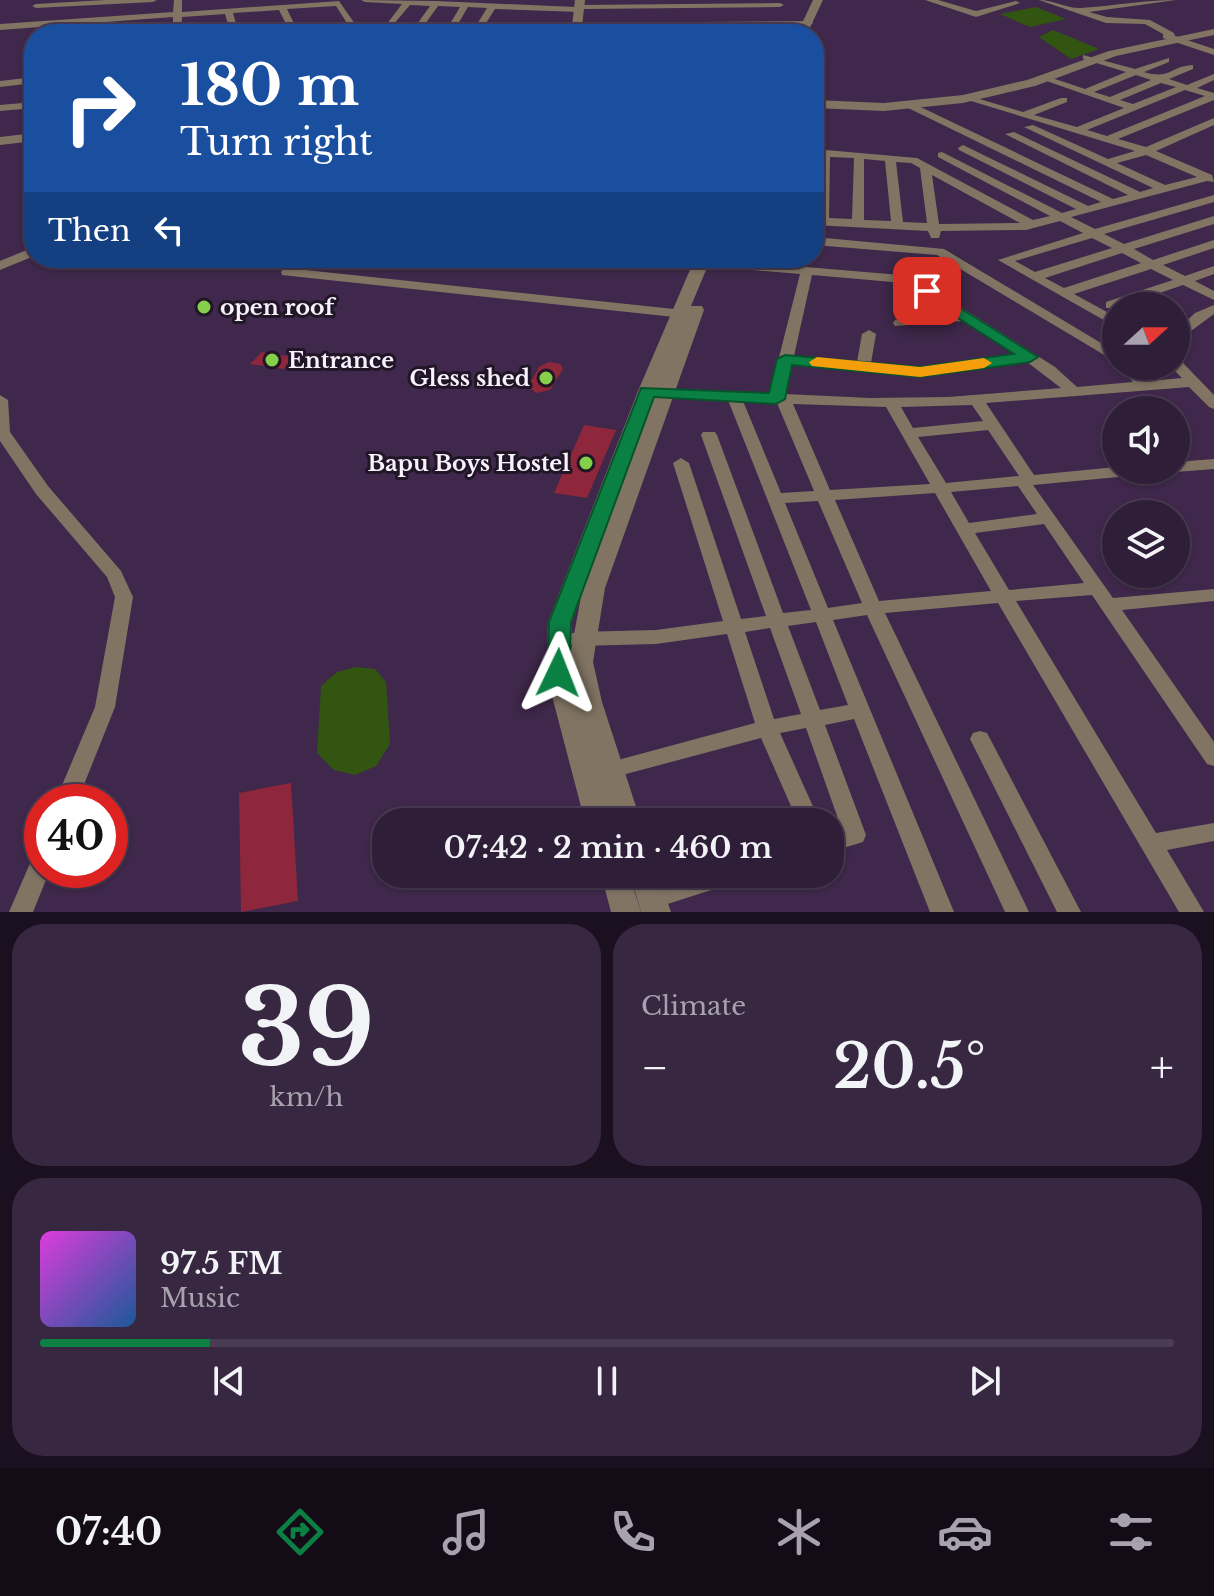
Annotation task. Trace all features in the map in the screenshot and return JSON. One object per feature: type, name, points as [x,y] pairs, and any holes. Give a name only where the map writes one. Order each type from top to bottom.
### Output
[{"type":"street","points":[[24,24],[38,3],[153,0]]},
{"type":"street","points":[[176,24],[178,0]]},
{"type":"street","points":[[217,0],[230,24]]},
{"type":"street","points":[[365,0],[523,7],[551,4],[607,24]]},
{"type":"street","points":[[811,24],[818,0]]},
{"type":"street","points":[[813,24],[827,0]]},
{"type":"street","points":[[929,0],[976,14],[1016,3]]},
{"type":"street","points":[[1043,0],[1106,20],[1147,22],[1170,36],[1214,52]]},
{"type":"street","points":[[1094,0],[1108,7]]},
{"type":"street","points":[[1078,11],[1172,0]]},
{"type":"street","points":[[391,24],[408,2]]},
{"type":"street","points":[[54,24],[223,12],[249,5],[282,7],[339,3],[352,24]]},
{"type":"street","points":[[421,24],[436,3]]},
{"type":"street","points":[[545,24],[551,4]]},
{"type":"street","points":[[451,24],[465,5]]},
{"type":"street","points":[[481,24],[493,6]]},
{"type":"street","points":[[282,7],[290,24]]},
{"type":"street","points":[[513,24],[523,7]]},
{"type":"street","points":[[554,24],[579,13],[703,17],[781,10]]},
{"type":"street","points":[[703,17],[739,24],[769,24]]},
{"type":"street","points":[[0,27],[23,26]]},
{"type":"street","points":[[824,101],[885,101],[969,93],[1170,36],[1214,30]]},
{"type":"street","points":[[824,102],[884,107],[966,98],[1043,78],[1090,58],[1214,96]]},
{"type":"street","points":[[1085,92],[1166,60]]},
{"type":"street","points":[[1111,100],[1190,67]]},
{"type":"street","points":[[1076,131],[1214,77]]},
{"type":"street","points":[[1043,78],[1134,108]]},
{"type":"street","points":[[0,84],[24,81]]},
{"type":"street","points":[[1107,140],[1214,96]]},
{"type":"street","points":[[966,98],[1023,115],[1032,123],[1106,163],[1164,189]]},
{"type":"street","points":[[1023,115],[1064,100]]},
{"type":"street","points":[[908,104],[1112,203]]},
{"type":"street","points":[[0,108],[24,106]]},
{"type":"street","points":[[1106,163],[1147,151],[1214,121]]},
{"type":"street","points":[[925,165],[942,155],[1010,134],[1032,123],[1076,131],[1147,151],[1210,176]]},
{"type":"street","points":[[1010,134],[1139,196]]},
{"type":"street","points":[[0,143],[24,140]]},
{"type":"street","points":[[963,148],[1087,210]]},
{"type":"street","points":[[824,152],[913,160],[1033,225]]},
{"type":"street","points":[[858,223],[859,155]]},
{"type":"street","points":[[942,155],[1214,296]]},
{"type":"street","points":[[890,158],[897,226]]},
{"type":"street","points":[[925,165],[933,227],[940,252]]},
{"type":"street","points":[[824,221],[965,229],[1033,225],[1210,176]]},
{"type":"street","points":[[1178,185],[1213,200]]},
{"type":"street","points":[[1102,315],[1004,260],[1213,200]]},
{"type":"street","points":[[1034,277],[1214,220]]},
{"type":"street","points":[[824,242],[940,252],[1102,350]]},
{"type":"street","points":[[1063,293],[1214,244]]},
{"type":"street","points":[[0,266],[24,255]]},
{"type":"street","points":[[290,268],[287,272],[687,314]]},
{"type":"street","points":[[595,808],[558,673],[560,622],[706,268]]},
{"type":"street","points":[[778,268],[907,279],[1030,357],[1074,392]]},
{"type":"street","points":[[1151,292],[1214,270]]},
{"type":"street","points":[[807,271],[785,359],[780,399],[873,608],[1017,912]]},
{"type":"street","points":[[1190,325],[1214,309]]},
{"type":"street","points":[[900,323],[967,316]]},
{"type":"street","points":[[863,366],[869,334]]},
{"type":"street","points":[[785,359],[920,372],[1030,357]]},
{"type":"street","points":[[1190,379],[1214,404]]},
{"type":"street","points":[[1139,380],[1145,386]]},
{"type":"street","points":[[656,393],[891,403],[976,400],[1193,382]]},
{"type":"street","points":[[623,808],[589,702],[581,662],[594,588],[656,393]]},
{"type":"street","points":[[734,397],[942,912]]},
{"type":"street","points":[[0,400],[2,432],[42,490],[115,575],[124,597],[105,707],[73,784]]},
{"type":"street","points":[[976,400],[1048,518],[1213,755]]},
{"type":"street","points":[[891,403],[1192,912]]},
{"type":"street","points":[[909,433],[993,425]]},
{"type":"street","points":[[709,435],[855,835],[844,839]]},
{"type":"street","points":[[681,463],[767,728],[803,808]]},
{"type":"street","points":[[1190,466],[1214,464]]},
{"type":"street","points":[[776,498],[941,488],[1102,473]]},
{"type":"street","points":[[964,529],[1048,518]]},
{"type":"street","points":[[560,637],[656,637],[873,608],[1096,588]]},
{"type":"street","points":[[1108,605],[1214,595]]},
{"type":"street","points":[[611,770],[767,728],[861,710]]},
{"type":"street","points":[[980,739],[1069,912]]},
{"type":"street","points":[[1150,844],[1214,832]]},
{"type":"street","points":[[21,912],[31,888]]},
{"type":"street","points":[[645,899],[682,888]]},
{"type":"green space","points":[[1036,7],[1066,19],[1030,27],[1000,14]]},
{"type":"green space","points":[[1053,30],[1099,49],[1071,59],[1039,37]]},
{"type":"green space","points":[[356,667],[375,669],[386,682],[390,744],[376,766],[355,775],[334,770],[317,753],[321,686],[337,672]]},
{"type":"building","name":"Entrance","points":[[262,352],[295,357],[284,369],[250,364]]},
{"type":"building","name":"Gless shed","points":[[549,362],[560,364],[563,369],[550,390],[536,393],[528,386],[540,366]]},
{"type":"building","name":"Bapu Boys Hostel","points":[[584,425],[616,430],[587,498],[554,493]]},
{"type":"building","points":[[291,783],[298,901],[241,912],[239,793]]},
{"type":"slow traffic","points":[[817,362],[920,372],[984,363]]},
{"type":"place","name":"open roof","points":[[204,307]]},
{"type":"place","name":"Entrance","points":[[272,360]]},
{"type":"place","name":"Gless shed","points":[[546,378]]},
{"type":"place","name":"Bapu Boys Hostel","points":[[586,463]]},
{"type":"route","points":[[558,673],[560,622],[647,391],[776,399],[785,359],[920,372],[1030,357],[927,291]]}]
